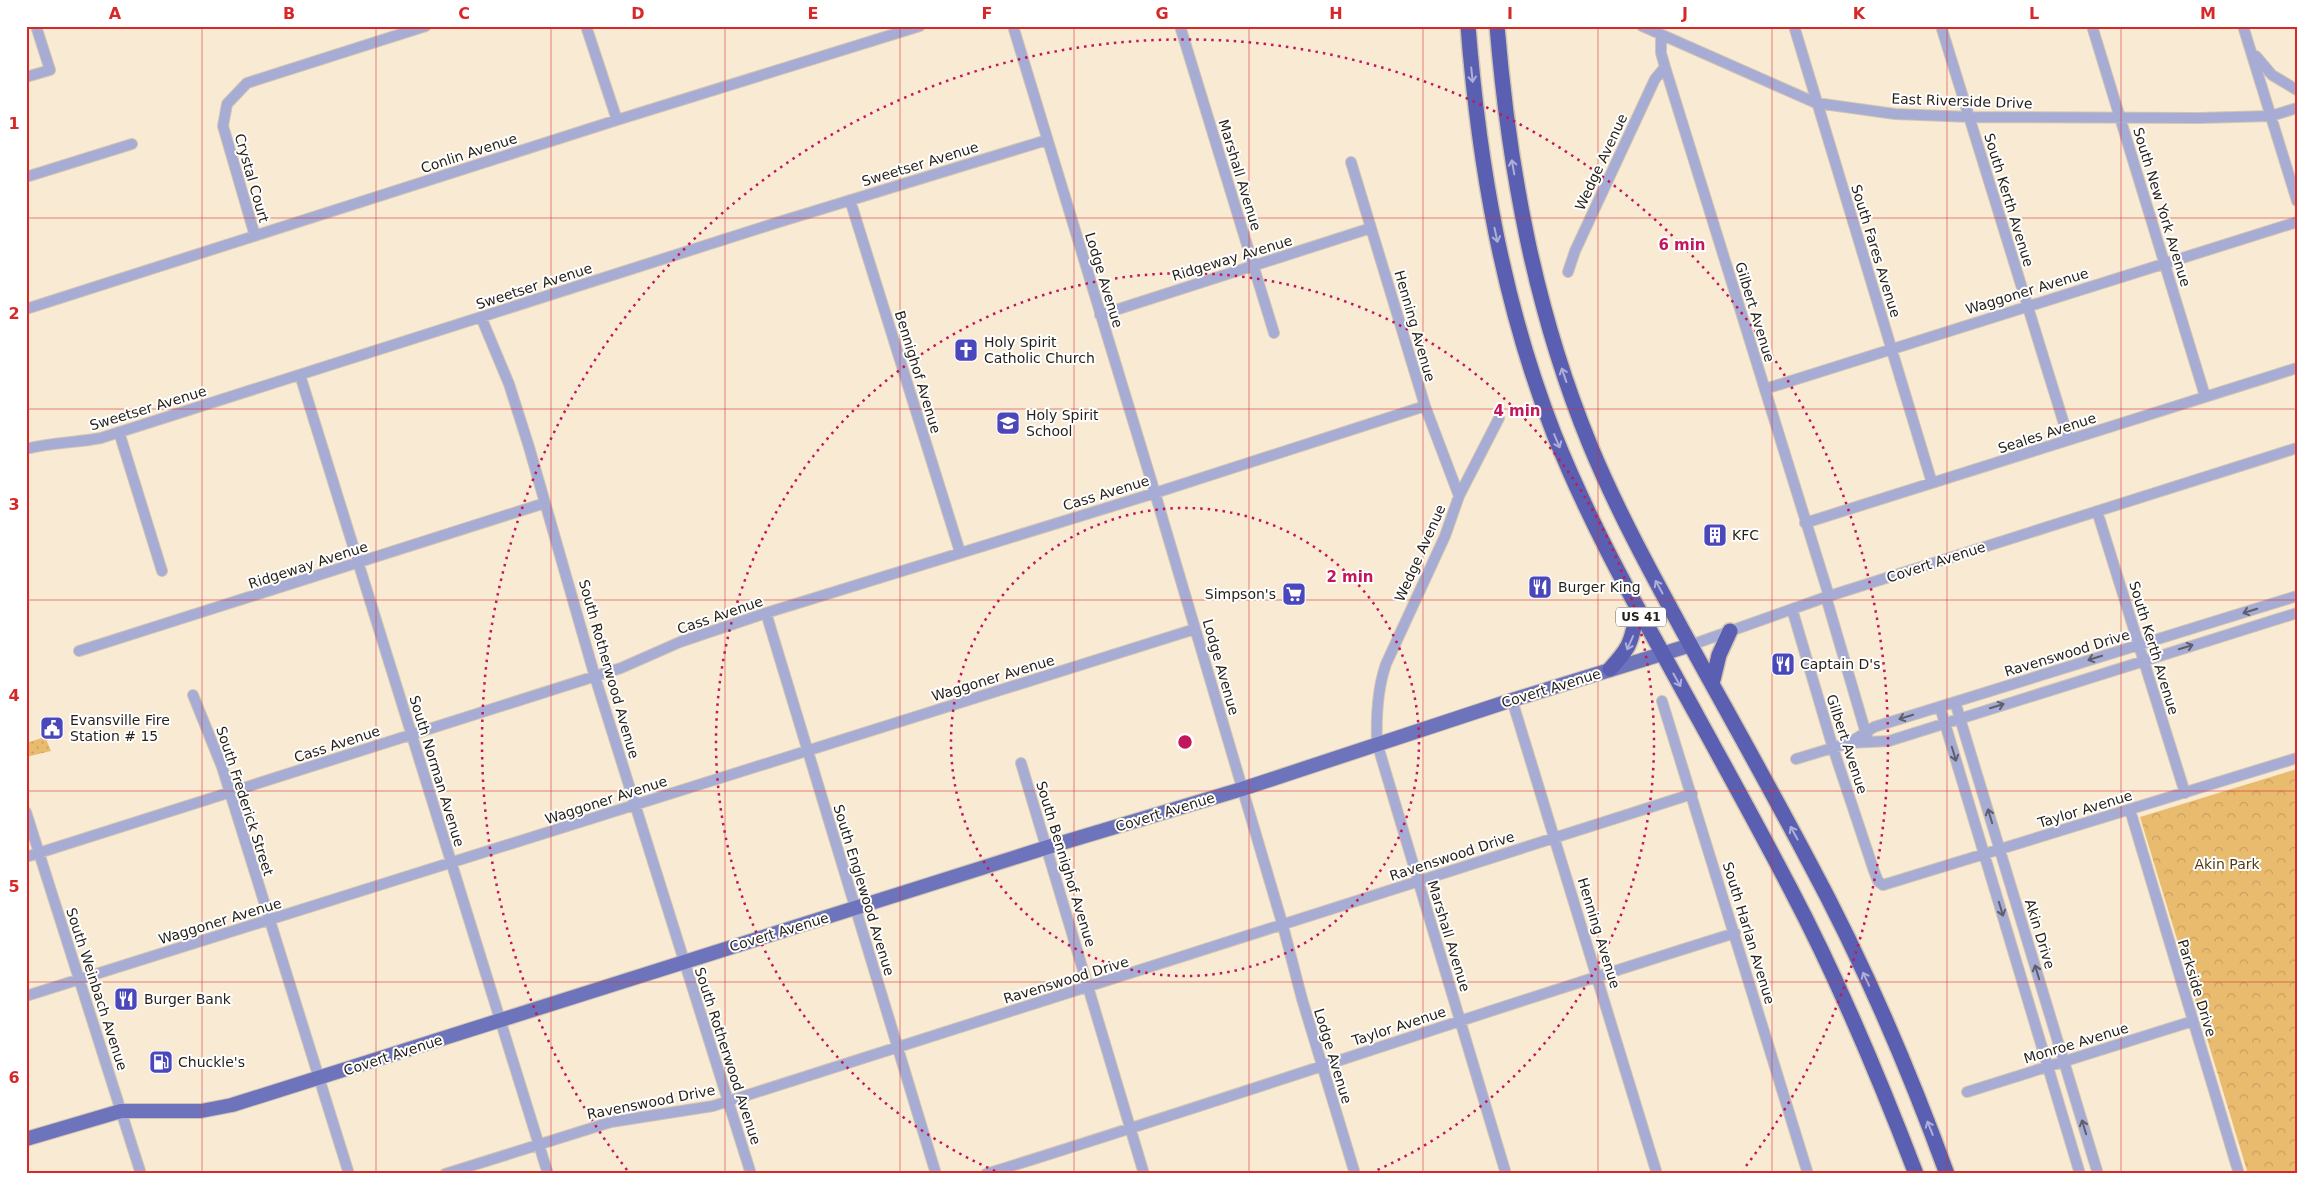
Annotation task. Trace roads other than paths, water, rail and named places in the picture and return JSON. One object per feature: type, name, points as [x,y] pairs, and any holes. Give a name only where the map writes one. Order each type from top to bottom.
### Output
[{"type":"highway","name":"US 41","points":[[1468,26],[1476,116],[1485,184],[1503,268],[1519,330],[1555,436],[1586,508],[1638,611],[1814,936],[1859,1032],[1916,1174]]},
{"type":"highway","name":"US 41","points":[[1497,26],[1509,146],[1522,219],[1537,284],[1556,351],[1586,434],[1606,482],[1652,575],[1810,863],[1842,927],[1906,1071],[1947,1174]]},
{"type":"highway","points":[[1501,68],[1504,26]]},
{"type":"highway","points":[[1610,670],[1626,652],[1631,643],[1638,611]]},
{"type":"highway","points":[[1712,684],[1719,655],[1730,632]]},
{"type":"main road","name":"Covert Avenue","points":[[26,1139],[121,1111],[152,1113],[211,1110],[319,1078],[1048,847],[1242,789],[1512,700],[1691,645]]},
{"type":"street","points":[[26,77],[50,70],[36,26]]},
{"type":"street","name":"Crystal Court","points":[[255,236],[223,126],[227,104],[247,83],[426,26]]},
{"type":"street","points":[[586,26],[617,120]]},
{"type":"street","name":"Conlin Avenue","points":[[26,309],[617,120],[920,26]]},
{"type":"street","name":"Marshall Avenue","points":[[1180,26],[1274,332]]},
{"type":"street","name":"East Riverside Drive","points":[[1643,26],[1816,103],[1895,114],[1970,117],[2120,118],[2271,116],[2297,108]]},
{"type":"street","name":"South Fares Avenue","points":[[1794,26],[1932,483]]},
{"type":"street","name":"South Kerth Avenue","points":[[1941,26],[2068,440]]},
{"type":"street","name":"South New York Avenue","points":[[2092,26],[2205,396]]},
{"type":"street","points":[[2244,26],[2297,201]]},
{"type":"street","name":"Lodge Avenue","points":[[1015,27],[1047,140],[1155,493],[1283,926],[1302,999],[1355,1174]]},
{"type":"street","name":"Gilbert Avenue","points":[[1661,35],[1661,53],[1665,67],[1765,389],[1869,743]]},
{"type":"street","points":[[2249,46],[2272,76],[2297,90]]},
{"type":"street","name":"Wedge Avenue","points":[[1568,272],[1575,251],[1655,79],[1665,67]]},
{"type":"street","name":"Sweetser Avenue","points":[[26,449],[60,442],[85,441],[119,432],[850,200],[1047,140]]},
{"type":"street","points":[[26,177],[132,144]]},
{"type":"street","name":"Henning Avenue","points":[[1351,162],[1425,406],[1460,496]]},
{"type":"street","name":"Bennighof Avenue","points":[[850,200],[960,552]]},
{"type":"street","name":"Waggoner Avenue","points":[[1765,389],[2297,222]]},
{"type":"street","name":"Ridgeway Avenue","points":[[1100,315],[1372,228]]},
{"type":"street","name":"South Rotherwood Avenue","points":[[481,317],[509,384],[546,503],[595,676],[751,1174]]},
{"type":"street","name":"Seales Avenue","points":[[1805,523],[2297,368]]},
{"type":"street","name":"South Norman Avenue","points":[[300,376],[548,1174]]},
{"type":"street","name":"Cass Avenue","points":[[26,857],[632,665],[680,642],[766,613],[1155,493],[1425,406]]},
{"type":"street","name":"Wedge Avenue","points":[[1377,704],[1380,683],[1386,664],[1445,536],[1460,496],[1499,418]]},
{"type":"street","points":[[119,432],[162,571]]},
{"type":"street","name":"Covert Avenue","points":[[1691,645],[1827,597],[2297,448]]},
{"type":"street","name":"Ridgeway Avenue","points":[[79,651],[546,503]]},
{"type":"street","name":"South Kerth Avenue","points":[[2097,511],[2185,792]]},
{"type":"street","name":"Ravenswood Drive","points":[[1796,759],[1849,742],[1865,732],[1955,702],[2297,596]]},
{"type":"street","name":"Gilbert Avenue","points":[[1792,609],[1833,748],[1874,871],[1881,884]]},
{"type":"street","name":"South Englewood Avenue","points":[[766,613],[936,1174]]},
{"type":"street","name":"Ravenswood Drive","points":[[1849,742],[1885,742],[2297,613]]},
{"type":"street","name":"Waggoner Avenue","points":[[26,996],[1195,629]]},
{"type":"street","name":"South Frederick Street","points":[[192,695],[216,749],[349,1174]]},
{"type":"street","name":"Henning Avenue","points":[[1512,700],[1658,1174]]},
{"type":"street","name":"South Harlan Avenue","points":[[1662,701],[1808,1174]]},
{"type":"street","name":"Akin Drive","points":[[1955,702],[2098,1174]]},
{"type":"street","name":"Marshall Avenue","points":[[1377,704],[1377,744],[1506,1174]]},
{"type":"street","points":[[1940,707],[2080,1174]]},
{"type":"street","name":"Taylor Avenue","points":[[1881,884],[1889,885],[2297,758]]},
{"type":"street","name":"South Bennighof Avenue","points":[[1021,763],[1048,847],[1144,1174]]},
{"type":"street","name":"Ravenswood Drive","points":[[445,1174],[618,1120],[685,1111],[728,1101],[1283,926],[1692,794]]},
{"type":"street","name":"Parkside Drive","points":[[2130,810],[2239,1174]]},
{"type":"street","name":"South Weinbach Avenue","points":[[26,812],[141,1174]]},
{"type":"street","name":"Taylor Avenue","points":[[986,1174],[1735,933]]},
{"type":"street","name":"Monroe Avenue","points":[[1967,1092],[2193,1021]]},
{"type":"place","name":"Holy Spirit Catholic Church","points":[[966,350]]},
{"type":"place","name":"Holy Spirit School","points":[[1008,423]]},
{"type":"place","name":"KFC","points":[[1715,535]]},
{"type":"place","name":"Burger King","points":[[1540,587]]},
{"type":"place","name":"Simpson's","points":[[1294,594]]},
{"type":"place","name":"Captain D's","points":[[1783,664]]},
{"type":"place","name":"Evansville Fire Station # 15","points":[[52,728]]},
{"type":"place","name":"Burger Bank","points":[[126,999]]},
{"type":"place","name":"Chuckle's","points":[[161,1062]]},
{"type":"park label","name":"Akin Park","points":[[2227,864]]}]
